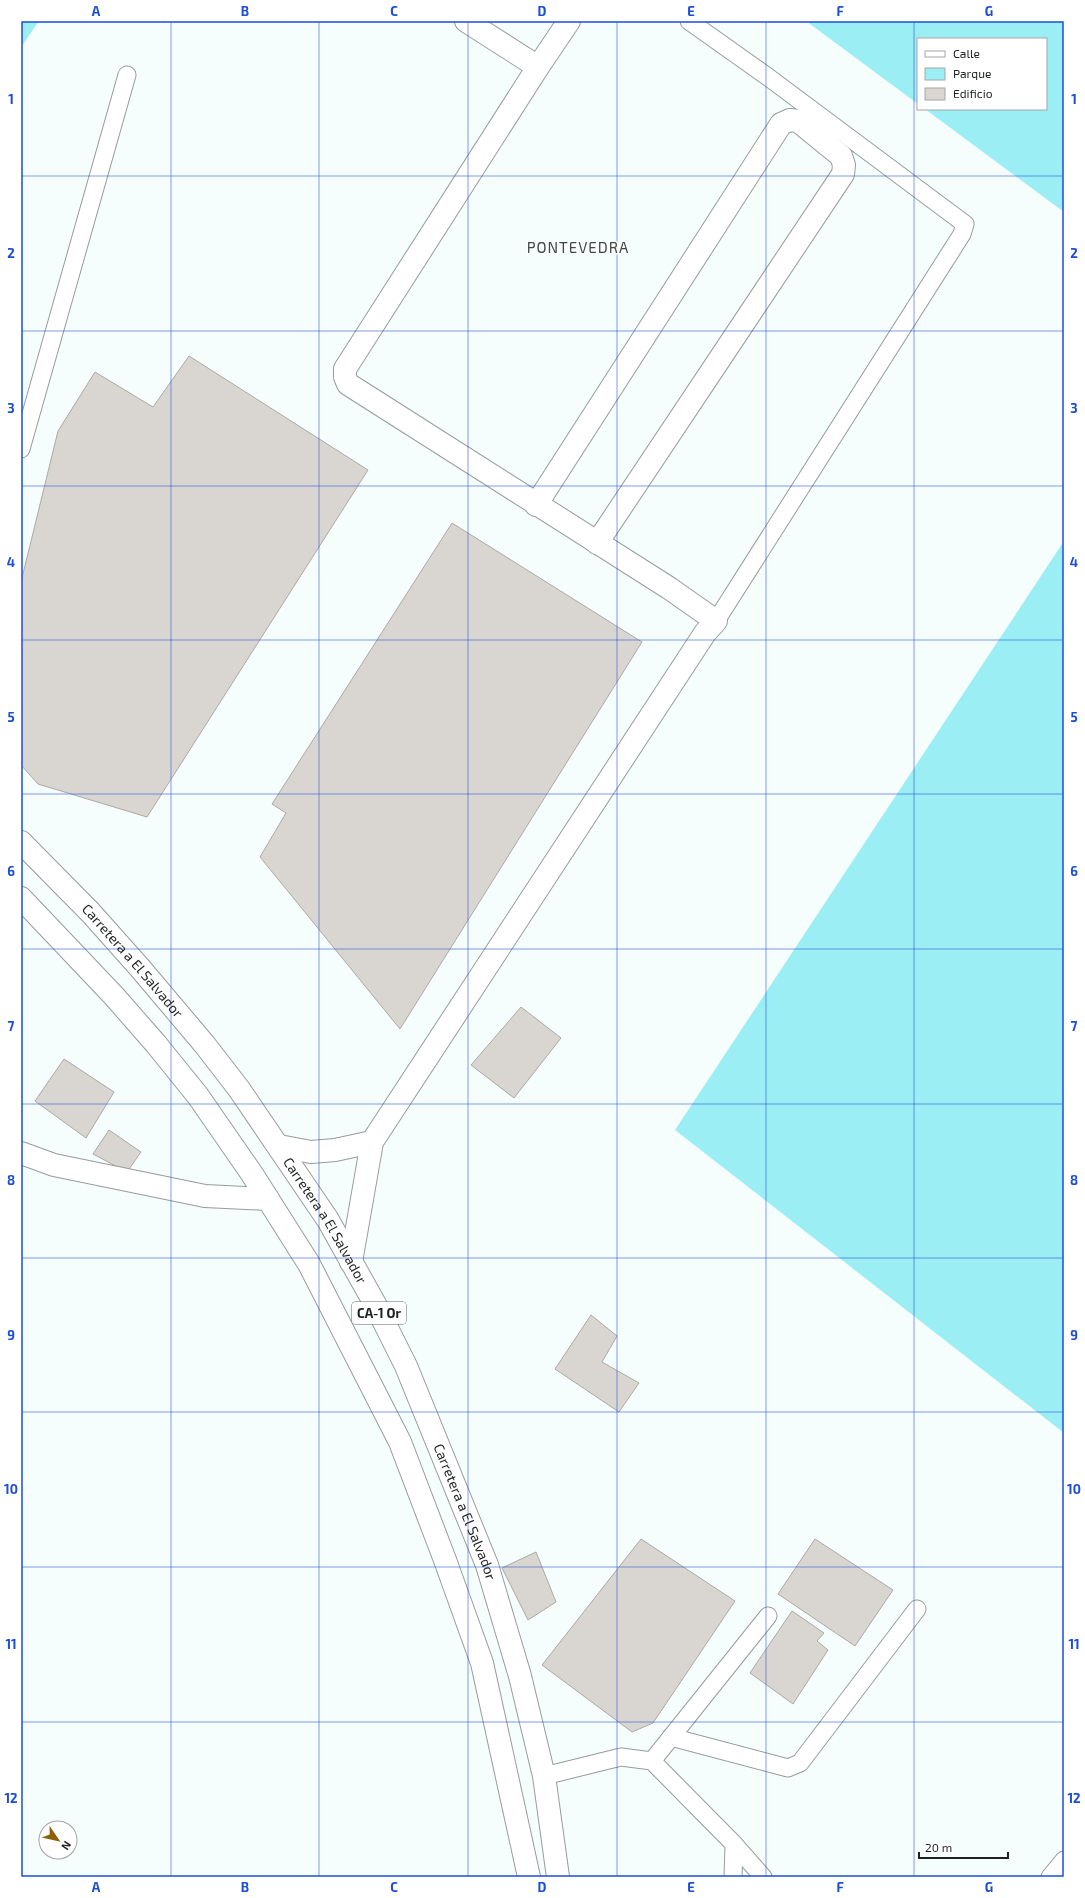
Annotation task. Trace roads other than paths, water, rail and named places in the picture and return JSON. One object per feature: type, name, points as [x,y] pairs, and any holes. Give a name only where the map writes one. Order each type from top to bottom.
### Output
[{"type":"main road","points":[[466,21],[538,67]]},
{"type":"main road","points":[[351,1262],[372,1142],[700,640],[716,621],[597,542],[536,505],[348,384],[345,377],[345,369],[569,21]]},
{"type":"main road","points":[[536,505],[781,124],[790,120],[798,121],[841,156],[844,165],[843,174],[597,542]]},
{"type":"main road","name":"Carretera a El Salvador","points":[[21,842],[91,913],[140,968],[210,1051],[239,1089],[328,1220],[406,1366],[487,1565],[520,1676],[544,1776],[558,1877]]},
{"type":"main road","name":"CA-1 Or","points":[[21,898],[70,948],[156,1044],[198,1096],[268,1199],[309,1264],[400,1442],[482,1663],[529,1877]]},
{"type":"main road","points":[[279,1146],[311,1152],[335,1150],[372,1142]]},
{"type":"main road","points":[[21,1153],[54,1165],[205,1196],[268,1199]]},
{"type":"lane","points":[[689,21],[768,77],[965,224],[962,234],[716,621]]},
{"type":"lane","points":[[21,450],[127,75]]},
{"type":"lane","points":[[671,1737],[788,1768],[800,1763],[918,1609]]},
{"type":"lane","points":[[652,1761],[768,1616]]},
{"type":"lane","points":[[544,1776],[621,1757],[652,1761],[734,1844],[763,1877]]},
{"type":"lane","points":[[733,1877],[734,1844]]},
{"type":"lane","points":[[1050,1877],[1064,1860]]},
{"type":"district","name":"PONTEVEDRA","points":[[578,248]]}]
